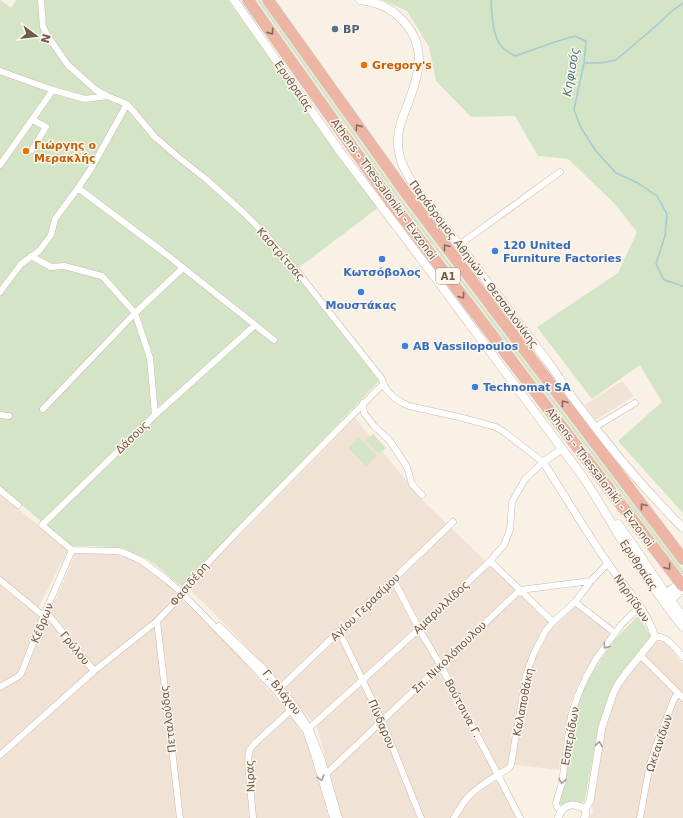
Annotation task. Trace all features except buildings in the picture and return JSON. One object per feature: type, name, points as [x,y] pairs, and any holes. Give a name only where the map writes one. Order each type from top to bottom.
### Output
[{"type":"highway","name":"Athens - Thessaloniki - Evzonoi","points":[[248,0],[394,206],[683,587]]},
{"type":"highway","name":"Athens - Thessaloniki - Evzonoi","points":[[268,0],[408,196],[683,559]]},
{"type":"highway","points":[[394,163],[408,196]]},
{"type":"main road","name":"Ερυθραίας","points":[[234,0],[339,150],[628,538],[683,627]]},
{"type":"main road","name":"Παράδρομος Αθηνών - Θεσσαλονίκης","points":[[360,0],[378,3],[397,15],[407,26],[416,41],[420,60],[418,76],[399,128],[398,137],[399,155],[404,169],[418,191],[458,245],[547,361],[573,400],[630,471],[683,528]]},
{"type":"main road","name":"Παράδρομος Αθηνών - Θεσσαλονίκης","points":[[673,519],[683,534]]},
{"type":"main road","points":[[664,595],[674,588],[683,578]]},
{"type":"main road","points":[[668,602],[683,587]]},
{"type":"main road","name":"Ερυθραίας","points":[[668,602],[683,616]]},
{"type":"street","points":[[41,0],[43,26],[49,38],[68,65],[96,90],[106,96]]},
{"type":"street","name":"Καστρίτσας","points":[[0,71],[52,90],[85,99],[106,96],[127,104],[155,137],[206,179],[266,235],[296,270],[348,336],[382,380],[391,396],[409,406],[496,427],[543,462]]},
{"type":"street","points":[[0,165],[33,120],[52,90]]},
{"type":"street","points":[[0,292],[21,264],[38,251],[50,235],[55,219],[92,167],[127,104]]},
{"type":"street","points":[[32,150],[46,127],[33,120]]},
{"type":"street","points":[[458,245],[560,172]]},
{"type":"street","points":[[78,188],[184,268],[274,340]]},
{"type":"street","points":[[31,256],[51,267],[64,266],[102,276],[135,313],[150,358],[155,415]]},
{"type":"street","points":[[43,410],[135,313],[184,268]]},
{"type":"street","name":"Δάσους","points":[[72,550],[42,525],[155,415],[255,325]]},
{"type":"street","name":"Φασιδέρη","points":[[0,755],[94,671],[157,621],[180,597],[186,586],[237,532],[383,384]]},
{"type":"street","points":[[363,403],[364,413],[374,426],[390,441],[407,467],[412,484],[422,494]]},
{"type":"street","points":[[595,427],[635,403]]},
{"type":"street","points":[[0,415],[8,416]]},
{"type":"street","points":[[543,462],[562,449]]},
{"type":"street","name":"Αμαρυλλίδος","points":[[307,730],[419,629],[490,561],[504,545],[510,530],[512,502],[525,479],[543,462]]},
{"type":"street","name":"Νηρηϊδων","points":[[543,462],[608,563],[640,606],[650,623],[655,637]]},
{"type":"street","points":[[0,490],[18,505]]},
{"type":"street","name":"Αγίου Γερασίμου","points":[[278,690],[453,522]]},
{"type":"street","name":"Γ. Βλάχου","points":[[72,550],[118,551],[134,557],[151,567],[194,602],[262,667],[293,708],[307,730],[322,760],[339,818]]},
{"type":"street","name":"Κέδρων","points":[[0,687],[21,674],[72,550]]},
{"type":"street","points":[[490,561],[553,622]]},
{"type":"street","name":"Καλαποθάκη","points":[[454,818],[472,793],[509,768],[511,765],[526,676],[541,639],[553,622],[575,602],[591,581],[608,563]]},
{"type":"street","name":"Βούτσινα Γ.","points":[[393,579],[419,629],[441,666],[520,818]]},
{"type":"street","name":"Γρύλου","points":[[0,580],[44,616],[50,617],[94,671]]},
{"type":"street","points":[[520,590],[591,581]]},
{"type":"street","name":"Σπ. Νικολόπουλου","points":[[326,774],[520,590]]},
{"type":"street","points":[[575,602],[615,633]]},
{"type":"street","name":"Εσπερίδων","points":[[559,815],[556,803],[562,783],[570,724],[574,706],[581,687],[596,659],[624,622],[640,606]]},
{"type":"street","name":"Πεταλούδας","points":[[157,621],[180,818]]},
{"type":"street","name":"Πίνδαρου","points":[[339,631],[382,721],[421,818]]},
{"type":"street","points":[[559,815],[564,808],[570,805],[576,805],[586,815],[590,802],[602,727],[607,711],[618,684],[640,654],[655,637],[660,636],[666,639],[683,657]]},
{"type":"street","points":[[640,654],[681,695]]},
{"type":"street","name":"Ωκεανίδων","points":[[640,818],[650,764],[657,743],[674,699],[681,695]]},
{"type":"street","name":"Νιρας","points":[[253,818],[248,762],[249,751],[254,744],[293,708]]},
{"type":"street","name":"Γ. Βλάχου","points":[[307,730],[333,818]]},
{"type":"shaded area","points":[[622,381],[634,396],[596,420],[585,405]]},
{"type":"shaded area","points":[[355,418],[422,500],[554,627],[576,606],[611,634],[596,653],[579,682],[572,699],[568,713],[559,770],[508,764],[494,774],[516,818],[342,818],[317,727],[252,652],[188,588]]},
{"type":"shaded area","points":[[0,494],[68,550],[35,614],[48,621],[76,552],[120,553],[155,573],[175,590],[186,603],[228,644],[292,717],[306,740],[329,818],[0,818]]},
{"type":"shaded area","points":[[656,642],[664,642],[683,664],[683,818],[589,818],[593,812],[592,807],[602,741],[608,713],[622,683]]},
{"type":"green space","points":[[0,0],[11,8],[16,0],[228,0],[379,207],[293,272],[379,381],[182,586],[150,561],[132,552],[104,547],[71,547],[0,486]]},
{"type":"green space","points":[[257,0],[260,0],[402,200],[683,570],[683,575],[400,202]]},
{"type":"green space","points":[[382,0],[683,0],[683,513],[618,441],[662,402],[640,365],[592,399],[537,327],[618,273],[637,232],[613,202],[568,159],[538,156],[515,116],[471,117],[436,81],[429,47],[407,11]]},
{"type":"green space","points":[[373,434],[386,448],[379,454],[366,440]]},
{"type":"green space","points":[[359,438],[377,456],[366,466],[348,448]]},
{"type":"green space","points":[[638,616],[651,636],[625,669],[600,723],[585,800],[581,804],[576,801],[562,807],[559,802],[563,789],[571,731],[578,701],[591,674],[615,639]]},
{"type":"waterway","name":"Κηφισός","points":[[491,0],[493,25],[496,37],[502,47],[515,56],[575,36],[586,41],[584,63],[574,110],[581,128],[596,151],[616,173],[638,183],[657,196],[667,214],[665,236],[656,264],[664,280],[683,286]]},
{"type":"waterway","points":[[584,63],[600,63],[616,60],[683,3]]},
{"type":"place","name":"BP","points":[[335,29]]},
{"type":"place","name":"Gregory's","points":[[364,65]]},
{"type":"place","name":"Γιώργης ο Μερακλής","points":[[26,151]]},
{"type":"place","name":"120 United Furniture Factories","points":[[495,251]]},
{"type":"place","name":"Κωτσόβολος","points":[[382,259]]},
{"type":"place","name":"Μουστάκας","points":[[361,292]]},
{"type":"place","name":"AB Vassilopoulos","points":[[405,346]]},
{"type":"place","name":"Technomat SA","points":[[475,387]]}]
